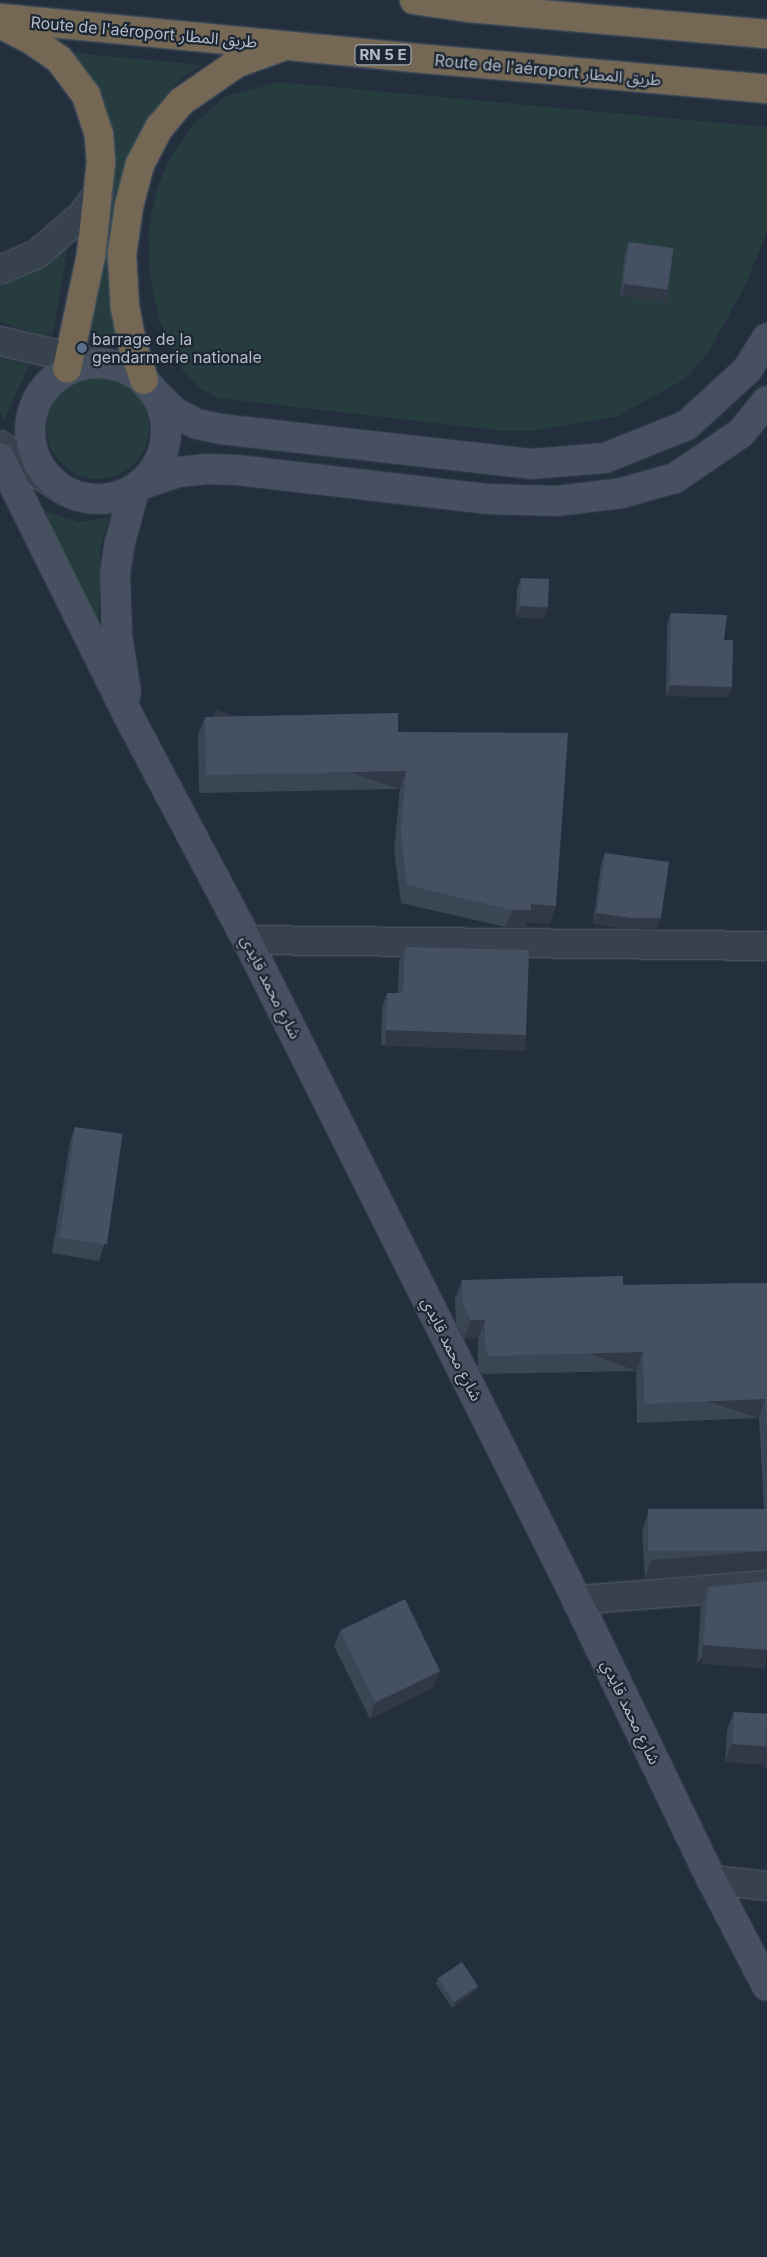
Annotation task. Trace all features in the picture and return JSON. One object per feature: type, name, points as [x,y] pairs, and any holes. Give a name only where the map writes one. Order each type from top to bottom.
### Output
[{"type":"highway","points":[[414,0],[470,8],[767,34]]},
{"type":"highway","name":"Route de l'aéroport طريق المطار","points":[[0,18],[285,46],[767,89]]},
{"type":"highway","points":[[0,24],[30,39],[60,59],[86,95],[99,135],[101,162],[98,192],[76,363]]},
{"type":"highway","points":[[150,387],[130,334],[122,254],[129,206],[140,164],[159,128],[182,101],[237,63],[285,46]]},
{"type":"main road","points":[[44,546],[32,470],[30,429],[32,411],[40,394],[52,380],[76,363],[110,363],[128,369],[150,387],[174,412],[197,424],[220,429],[531,464],[605,458],[688,425],[747,370],[767,338]]},
{"type":"main road","points":[[129,717],[117,634],[115,576],[119,546],[138,487],[154,471],[163,452],[166,432],[164,412],[150,387]]},
{"type":"main road","points":[[30,429],[32,447],[38,465],[59,487],[78,496],[97,499],[117,497],[178,472],[207,469],[237,470],[488,499],[557,501],[622,492],[675,478],[741,434],[767,401]]},
{"type":"main road","name":"شارع محمد قايدي","points":[[0,458],[129,717],[247,940],[578,1600],[712,1880],[767,1986]]},
{"type":"street","points":[[0,270],[37,254],[83,214],[98,192]]},
{"type":"street","points":[[0,341],[76,363]]},
{"type":"street","points":[[0,445],[32,470],[59,487]]},
{"type":"street","points":[[247,940],[767,946]]},
{"type":"street","points":[[578,1600],[767,1585]]},
{"type":"street","points":[[712,1880],[767,1886]]},
{"type":"green space","points":[[64,52],[203,65],[183,76],[168,93],[140,133],[128,160],[113,218],[108,282],[113,323],[121,348],[99,346],[91,340],[85,330],[114,161],[114,135],[102,94],[87,72]]},
{"type":"green space","points":[[278,82],[767,127],[767,232],[745,286],[708,353],[685,379],[616,417],[533,431],[504,431],[218,398],[200,388],[183,371],[159,320],[150,276],[148,232],[156,193],[168,161],[192,126],[224,97]]},
{"type":"green space","points":[[69,240],[53,333],[42,335],[0,322],[0,287],[47,264]]},
{"type":"green space","points":[[0,358],[29,365],[4,420],[0,412]]},
{"type":"green space","points":[[98,377],[117,381],[134,392],[145,409],[149,428],[145,447],[134,464],[117,475],[98,479],[79,475],[62,464],[51,447],[47,428],[51,409],[62,392],[79,381]]},
{"type":"green space","points":[[47,512],[79,522],[110,517],[101,544],[98,621],[51,533]]},
{"type":"building","points":[[629,242],[674,248],[668,290],[623,284]]},
{"type":"building","points":[[521,578],[549,579],[548,607],[520,606]]},
{"type":"building","points":[[671,613],[727,615],[724,640],[733,640],[732,687],[670,685]]},
{"type":"building","points":[[398,713],[398,732],[568,733],[556,906],[531,904],[531,910],[512,910],[407,885],[401,832],[406,771],[206,775],[205,717]]},
{"type":"building","points":[[605,853],[669,862],[661,918],[631,918],[597,913]]},
{"type":"building","points":[[405,947],[529,950],[526,1035],[386,1030],[387,993],[403,993]]},
{"type":"building","points":[[75,1127],[123,1134],[107,1245],[59,1238]]},
{"type":"building","points":[[623,1276],[623,1285],[767,1283],[767,1430],[765,1399],[644,1404],[643,1352],[488,1356],[485,1349],[485,1320],[471,1320],[463,1305],[462,1280]]},
{"type":"building","points":[[648,1509],[767,1509],[767,1551],[648,1551]]},
{"type":"building","points":[[767,1581],[767,1650],[703,1645],[708,1587]]},
{"type":"building","points":[[405,1599],[440,1671],[375,1702],[340,1631]]},
{"type":"building","points":[[734,1712],[767,1714],[765,1746],[732,1744]]},
{"type":"building","points":[[462,1962],[478,1986],[454,2002],[438,1978]]},
{"type":"place","name":"barrage de la gendarmerie nationale","points":[[82,348]]}]
